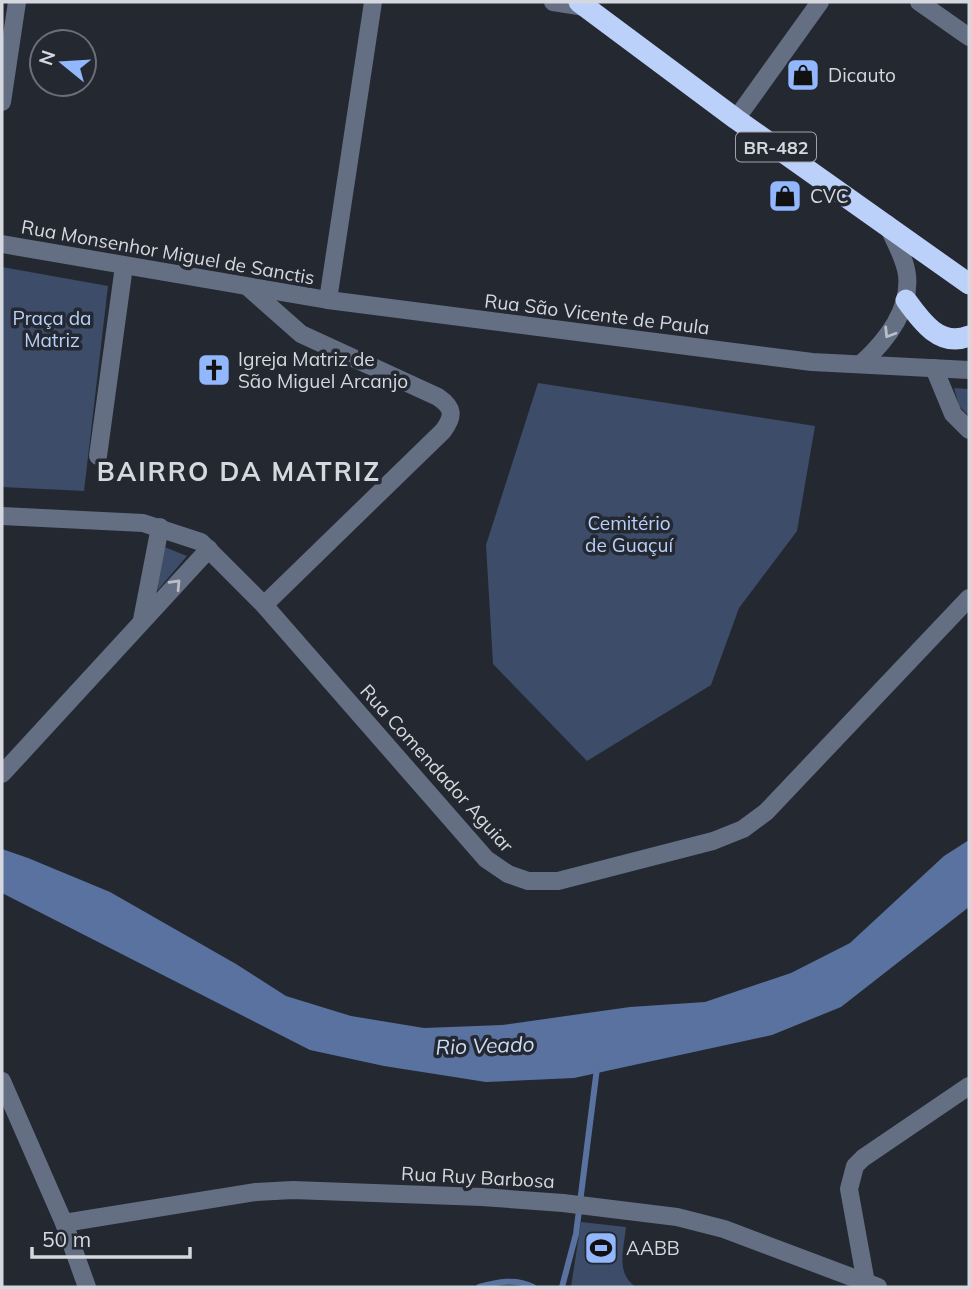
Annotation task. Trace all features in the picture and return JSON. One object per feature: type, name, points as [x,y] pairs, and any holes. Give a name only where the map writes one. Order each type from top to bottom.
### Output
[{"type":"highway","name":"BR-482","points":[[582,4],[736,119],[969,284]]},
{"type":"highway","points":[[906,300],[925,324],[940,336],[958,340],[969,336]]},
{"type":"street","points":[[2,102],[17,2]]},
{"type":"street","points":[[328,300],[373,2]]},
{"type":"street","points":[[553,2],[582,4]]},
{"type":"street","points":[[736,119],[820,2]]},
{"type":"street","points":[[919,2],[969,37]]},
{"type":"street","points":[[861,364],[885,340],[906,300],[905,266],[887,224]]},
{"type":"street","name":"Rua Monsenhor Miguel de Sanctis","points":[[2,244],[328,300]]},
{"type":"street","points":[[98,456],[124,266]]},
{"type":"street","points":[[249,288],[301,334],[439,397],[448,403],[451,412],[443,431],[264,604]]},
{"type":"street","name":"Rua São Vicente de Paula","points":[[328,300],[812,362],[861,364]]},
{"type":"street","points":[[861,364],[969,370]]},
{"type":"street","points":[[934,368],[953,414],[969,430]]},
{"type":"street","points":[[2,516],[128,522],[160,527],[142,620]]},
{"type":"street","name":"Rua Comendador Aguiar","points":[[160,527],[191,538],[209,549],[264,604],[486,859],[508,874],[528,881],[558,881],[713,841],[743,829],[766,812],[969,598]]},
{"type":"street","points":[[2,774],[209,549]]},
{"type":"street","points":[[2,1081],[64,1223],[88,1287]]},
{"type":"street","points":[[870,1286],[849,1189],[855,1166],[969,1086]]},
{"type":"street","name":"Rua Ruy Barbosa","points":[[64,1223],[256,1192],[293,1190],[563,1203],[677,1217],[724,1228],[839,1280],[870,1286]]},
{"type":"green space","name":"Praça da Matriz","points":[[2,267],[108,286],[84,491],[2,487]]},
{"type":"green space","name":"Cemitério de Guaçuí","points":[[538,383],[815,426],[797,531],[739,608],[711,685],[587,761],[493,664],[486,545]]},
{"type":"green space","points":[[954,388],[969,389],[969,416],[959,406]]},
{"type":"green space","points":[[162,546],[187,556],[157,591]]},
{"type":"green space","name":"AABB","points":[[581,1222],[626,1227],[623,1268],[629,1281],[636,1287],[571,1287]]},
{"type":"water","name":"Rio Veado","points":[[969,840],[969,907],[841,1007],[772,1035],[574,1078],[486,1082],[384,1066],[310,1050],[2,893],[2,849],[110,892],[236,964],[286,996],[351,1016],[424,1028],[502,1025],[630,1007],[705,1002],[791,973],[850,943],[944,856]]},
{"type":"waterway","points":[[562,1287],[576,1234],[597,1068]]},
{"type":"waterway","points":[[479,1287],[500,1282],[533,1287]]},
{"type":"place","name":"Dicauto","points":[[803,75]]},
{"type":"place","name":"CVC","points":[[785,196]]},
{"type":"place","name":"Igreja Matriz de São Miguel Arcanjo","points":[[214,370]]},
{"type":"place","name":"AABB","points":[[601,1248]]},
{"type":"district","name":"BAIRRO DA MATRIZ","points":[[239,471]]}]
